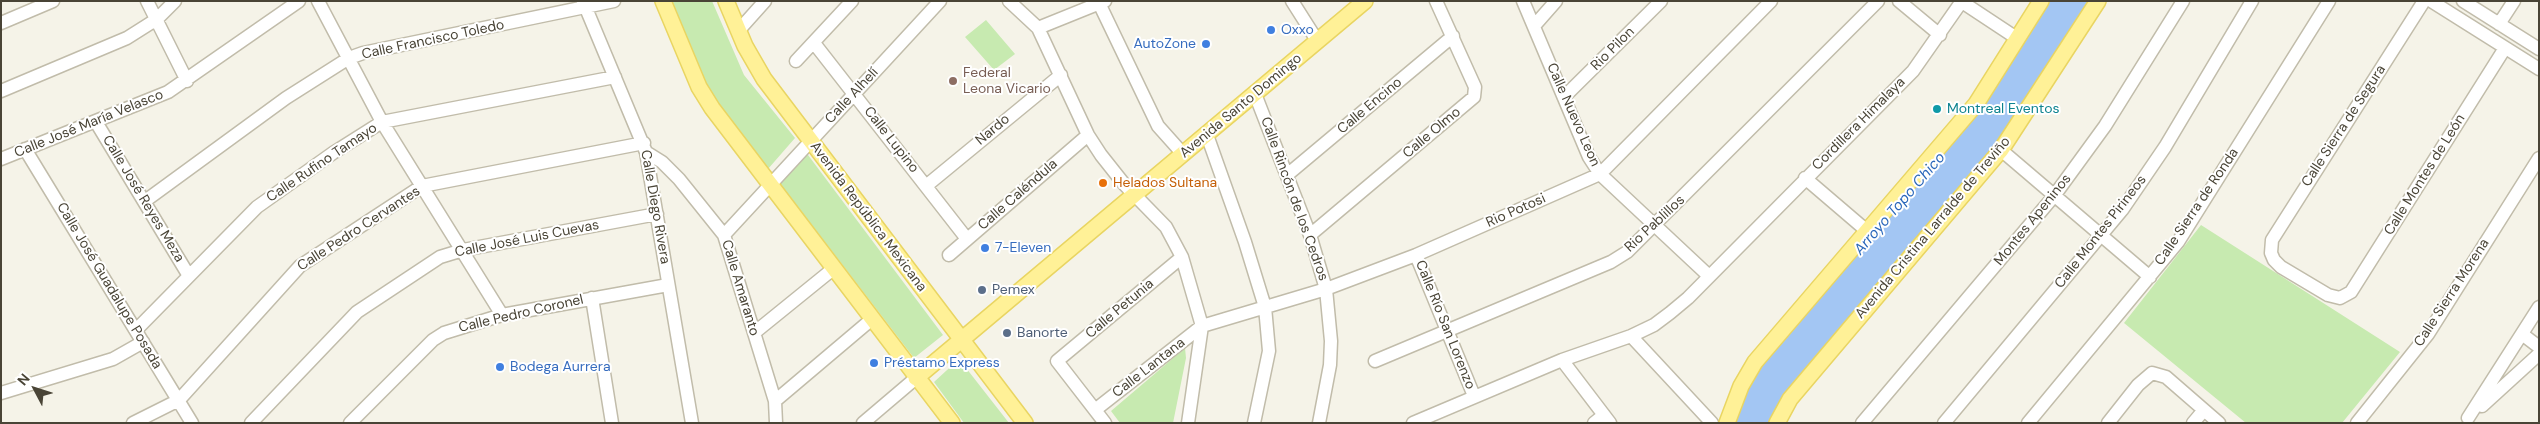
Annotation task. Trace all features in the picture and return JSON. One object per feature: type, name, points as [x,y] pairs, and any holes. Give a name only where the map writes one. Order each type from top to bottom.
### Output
[{"type":"main road","points":[[663,1],[705,97],[833,269],[952,423]]},
{"type":"main road","name":"Avenida República Mexicana","points":[[726,1],[753,63],[810,142],[1025,423]]},
{"type":"main road","name":"Avenida Santo Domingo","points":[[916,378],[1365,1]]},
{"type":"main road","points":[[1727,423],[1741,386],[1755,362],[1976,104],[2041,1]]},
{"type":"main road","name":"Avenida Cristina Larralde de Treviño","points":[[1777,423],[1790,399],[2001,150],[2098,1]]},
{"type":"street","points":[[1,23],[53,1]]},
{"type":"street","points":[[147,1],[187,81]]},
{"type":"street","points":[[1,91],[127,38],[156,19],[176,1]]},
{"type":"street","name":"Calle José María Velasco","points":[[1,159],[142,104],[187,81],[300,1]]},
{"type":"street","points":[[318,1],[382,122],[502,315]]},
{"type":"street","name":"Calle Francisco Toledo","points":[[145,201],[278,103],[349,58],[363,53],[585,4],[614,1]]},
{"type":"street","points":[[738,30],[764,1]]},
{"type":"street","points":[[796,62],[852,1]]},
{"type":"street","name":"Calle Alhelí","points":[[724,235],[940,1]]},
{"type":"street","points":[[1009,1],[1038,28],[1088,135],[1112,170],[1166,227],[1182,256],[1202,326],[1188,423]]},
{"type":"street","points":[[1292,1],[1318,42]]},
{"type":"street","name":"Calle Olmo","points":[[1310,235],[1474,97],[1475,87],[1436,1]]},
{"type":"street","name":"Calle Nuevo Leon","points":[[1523,1],[1565,96],[1589,157],[1600,174],[1709,276]]},
{"type":"street","points":[[1534,26],[1556,1]]},
{"type":"street","name":"Rio Pilon","points":[[1565,96],[1661,1]]},
{"type":"street","name":"Rio Potosi","points":[[1202,326],[1326,289],[1416,255],[1600,174],[1771,1]]},
{"type":"street","name":"Rio Pablillos","points":[[1375,361],[1611,262],[1627,252],[1656,226],[1878,1]]},
{"type":"street","points":[[1899,1],[1940,35]]},
{"type":"street","name":"Montes Apeninos","points":[[1862,423],[2054,196],[2106,126],[2183,1]]},
{"type":"street","name":"Calle Montes Pirineos","points":[[1944,423],[2122,210],[2161,154],[2252,1]]},
{"type":"street","name":"Calle Sierra de Ronda","points":[[2028,423],[2150,276],[2194,216],[2329,1]]},
{"type":"street","name":"Calle Sierra de Segura","points":[[2340,298],[2328,294],[2281,267],[2271,253],[2272,240],[2424,1]]},
{"type":"street","points":[[2431,1],[2539,69]]},
{"type":"street","points":[[2463,1],[2539,49]]},
{"type":"street","points":[[2499,24],[2514,1]]},
{"type":"street","points":[[1038,28],[1100,2],[1155,120],[1183,154]]},
{"type":"street","points":[[1962,2],[2018,39]]},
{"type":"street","name":"Cordillera Himalaya","points":[[1413,423],[1562,360],[1631,336],[1654,325],[1670,313],[1913,70],[1962,2]]},
{"type":"street","name":"Calle Diego Rivera","points":[[585,4],[645,147],[692,423]]},
{"type":"street","name":"Calle Encino","points":[[1287,175],[1453,36]]},
{"type":"street","name":"Calle Lupino","points":[[814,42],[967,239]]},
{"type":"street","name":"Calle Montes de León","points":[[2340,298],[2351,292],[2505,48]]},
{"type":"street","name":"Nardo","points":[[926,186],[1061,75]]},
{"type":"street","name":"Calle Rufino Tamayo","points":[[136,330],[257,207],[333,153],[382,122],[615,77]]},
{"type":"street","name":"Calle Rincón de los Cedros","points":[[1255,94],[1310,235],[1326,289],[1331,341],[1330,365],[1319,423]]},
{"type":"street","name":"Calle José Reyes Meza","points":[[96,122],[189,276]]},
{"type":"street","name":"Calle Caléndula","points":[[949,255],[1088,135]]},
{"type":"street","points":[[1207,135],[1245,242],[1265,307],[1269,351],[1254,423]]},
{"type":"street","name":"Calle Pedro Cervantes","points":[[133,423],[180,400],[300,266],[422,186],[645,147]]},
{"type":"street","name":"Calle Amaranto","points":[[645,147],[679,179],[724,235],[775,401],[776,423]]},
{"type":"street","name":"Calle José Guadalupe Posada","points":[[25,149],[142,342],[180,400],[192,423]]},
{"type":"street","points":[[2001,150],[2150,276]]},
{"type":"street","name":"Calle Sierra Morena","points":[[2362,421],[2433,326],[2539,158]]},
{"type":"street","points":[[1805,178],[1867,231]]},
{"type":"street","name":"Calle José Luis Cuevas","points":[[251,423],[356,312],[440,257],[463,250],[657,214]]},
{"type":"street","name":"Calle Río San Lorenzo","points":[[1416,255],[1474,396]]},
{"type":"street","name":"Calle Petunia","points":[[1095,410],[1057,361],[1182,256]]},
{"type":"street","points":[[754,332],[833,269]]},
{"type":"street","name":"Calle Pedro Coronel","points":[[350,423],[437,336],[502,315],[668,285]]},
{"type":"street","points":[[592,298],[612,423]]},
{"type":"street","points":[[2465,421],[2539,307]]},
{"type":"street","points":[[775,401],[872,319]]},
{"type":"street","name":"Calle Lantana","points":[[1095,410],[1202,326]]},
{"type":"street","points":[[2522,334],[2539,347]]},
{"type":"street","points":[[1631,336],[1712,423]]},
{"type":"street","points":[[1,393],[113,359],[142,342]]},
{"type":"street","points":[[2465,421],[2539,354]]},
{"type":"street","points":[[1562,360],[1603,420]]},
{"type":"street","points":[[2108,423],[2138,385],[2152,373],[2166,377],[2219,423]]},
{"type":"street","name":"Avenida Santo Domingo","points":[[863,423],[916,378]]},
{"type":"street","points":[[1095,410],[1105,423]]},
{"type":"street","points":[[2192,423],[2204,410]]},
{"type":"green space","points":[[670,1],[712,1],[744,75],[795,138],[768,169],[707,90]]},
{"type":"green space","points":[[986,20],[1015,54],[994,70],[965,37]]},
{"type":"green space","points":[[805,151],[943,335],[914,358],[778,181]]},
{"type":"green space","points":[[2201,225],[2400,352],[2342,423],[2246,423],[2124,323]]},
{"type":"green space","points":[[1185,348],[1186,358],[1173,423],[1120,423],[1111,411]]},
{"type":"green space","points":[[959,359],[1009,423],[964,423],[934,382]]},
{"type":"water","name":"Arroyo Topo Chico","points":[[2041,1],[2098,1],[2046,84],[1777,423],[1728,423],[1741,386],[1947,138]]},
{"type":"place","name":"Oxxo","points":[[1271,30]]},
{"type":"place","name":"AutoZone","points":[[1206,44]]},
{"type":"place","name":"Federal Leona Vicario","points":[[953,81]]},
{"type":"place","name":"Montreal Eventos","points":[[1937,109]]},
{"type":"place","name":"Helados Sultana","points":[[1103,183]]},
{"type":"place","name":"7-Eleven","points":[[985,248]]},
{"type":"place","name":"Pemex","points":[[982,290]]},
{"type":"place","name":"Banorte","points":[[1007,333]]},
{"type":"place","name":"Préstamo Express","points":[[874,363]]},
{"type":"place","name":"Bodega Aurrera","points":[[500,367]]}]
